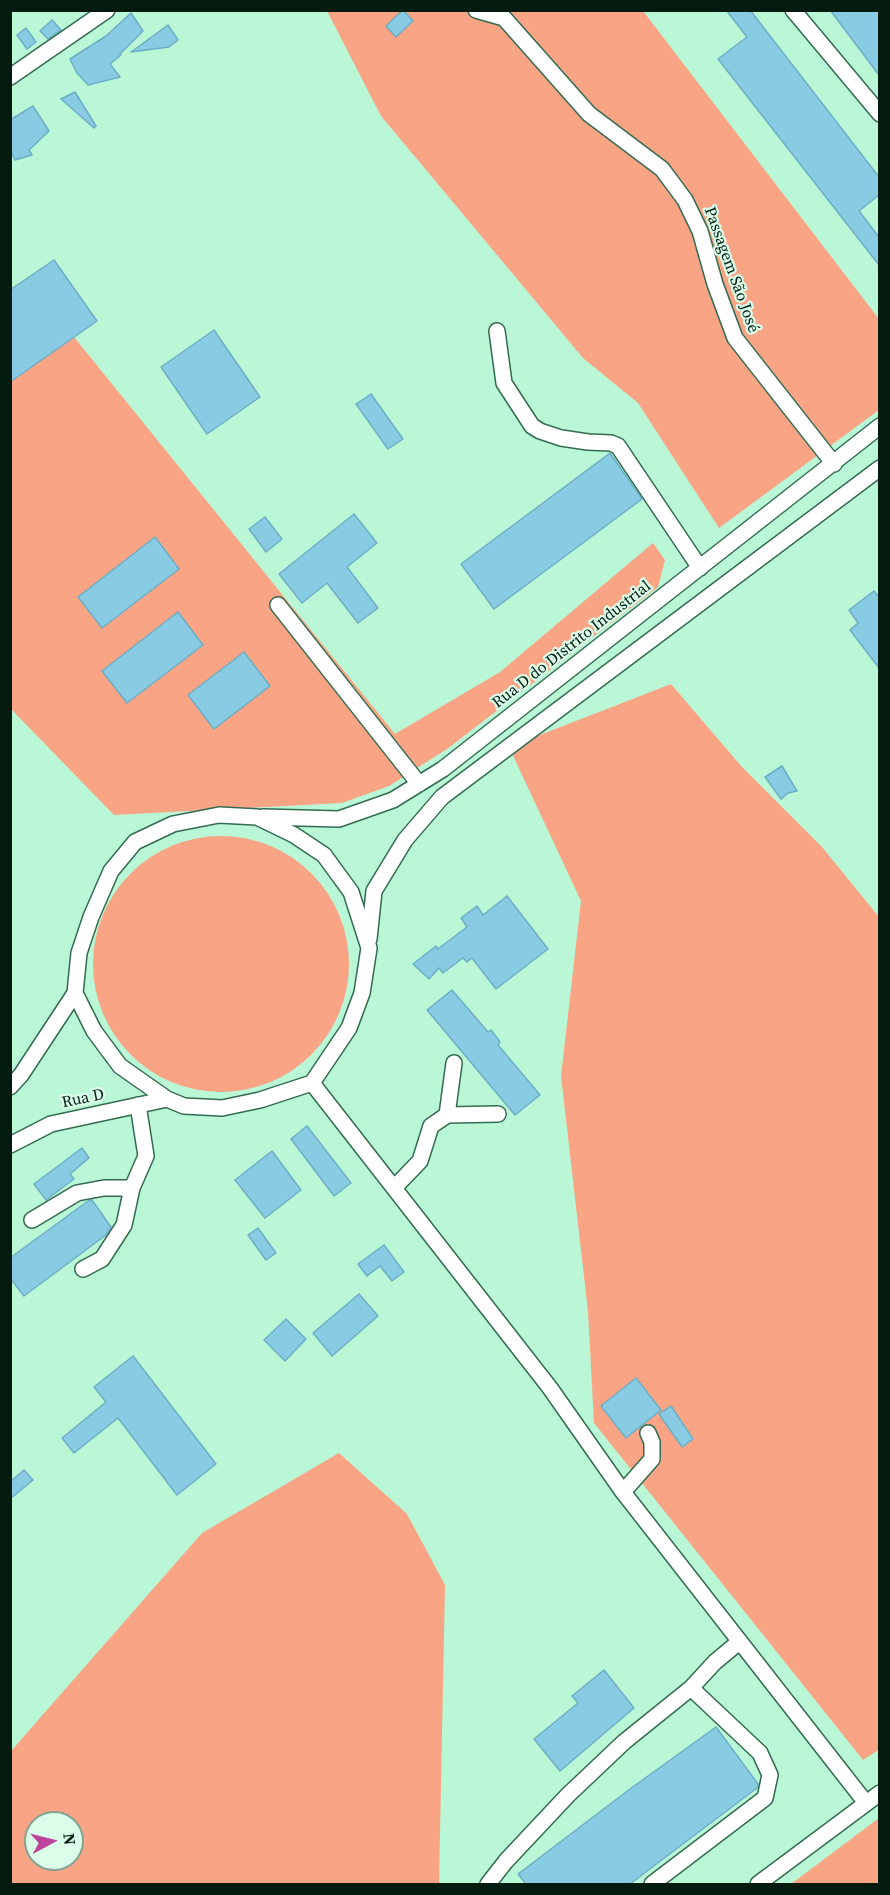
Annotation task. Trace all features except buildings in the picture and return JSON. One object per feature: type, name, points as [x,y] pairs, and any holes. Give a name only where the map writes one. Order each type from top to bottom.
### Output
[{"type":"street","points":[[10,77],[107,10]]},
{"type":"street","name":"Passagem São José","points":[[476,10],[504,18],[589,114],[662,169],[685,200],[700,231],[715,284],[735,338],[834,464]]},
{"type":"street","points":[[793,10],[879,114]]},
{"type":"street","points":[[497,331],[504,383],[532,426],[561,438],[611,443],[618,446],[700,568]]},
{"type":"street","name":"Rua D do Distrito Industrial","points":[[75,993],[78,953],[91,917],[111,871],[135,842],[173,824],[219,815],[339,819],[393,800],[443,769],[834,464],[879,426]]},
{"type":"street","points":[[75,993],[94,1031],[120,1066],[167,1099],[184,1106],[222,1108],[260,1100],[312,1083],[349,1028],[362,993],[374,891],[405,840],[442,797],[879,468]]},
{"type":"street","points":[[278,605],[419,784]]},
{"type":"street","points":[[257,817],[324,855],[351,891],[369,948]]},
{"type":"street","points":[[10,1087],[21,1075],[75,993]]},
{"type":"street","points":[[447,1115],[454,1063]]},
{"type":"street","points":[[312,1083],[550,1388],[623,1492],[866,1803]]},
{"type":"street","name":"Rua D","points":[[10,1144],[51,1124],[167,1099]]},
{"type":"street","points":[[83,1269],[102,1258],[124,1225],[132,1188],[146,1156],[138,1106]]},
{"type":"street","points":[[394,1188],[420,1161],[431,1126],[447,1115],[498,1114]]},
{"type":"street","points":[[32,1220],[77,1193],[104,1188],[132,1188]]},
{"type":"street","points":[[623,1492],[652,1459],[652,1442],[648,1434]]},
{"type":"street","points":[[488,1884],[506,1861],[568,1795],[624,1742],[691,1688],[715,1662],[739,1642]]},
{"type":"street","points":[[652,1884],[765,1798],[770,1775],[760,1753],[691,1688]]},
{"type":"street","points":[[758,1884],[879,1793]]},
{"type":"shaded area","points":[[327,11],[643,11],[879,319],[879,410],[719,528],[638,403],[583,358],[381,116]]},
{"type":"shaded area","points":[[74,337],[395,734],[500,672],[653,543],[665,560],[658,587],[447,749],[389,786],[342,803],[114,815],[11,709],[10,382]]},
{"type":"shaded area","points":[[671,684],[742,767],[822,847],[879,917],[880,1749],[863,1760],[594,1423],[588,1311],[561,1076],[581,901],[509,747]]},
{"type":"shaded area","points":[[208,836],[234,836],[270,845],[292,857],[312,873],[328,893],[340,915],[347,939],[349,964],[347,989],[340,1013],[328,1035],[312,1055],[292,1071],[270,1083],[234,1092],[208,1092],[172,1083],[150,1071],[130,1055],[114,1035],[102,1013],[93,977],[93,951],[102,915],[114,893],[130,873],[150,857],[172,845]]},
{"type":"shaded area","points":[[339,1453],[407,1514],[445,1585],[439,1884],[11,1884],[11,1751],[202,1533]]},
{"type":"shaded area","points":[[879,1818],[879,1884],[791,1884]]}]
